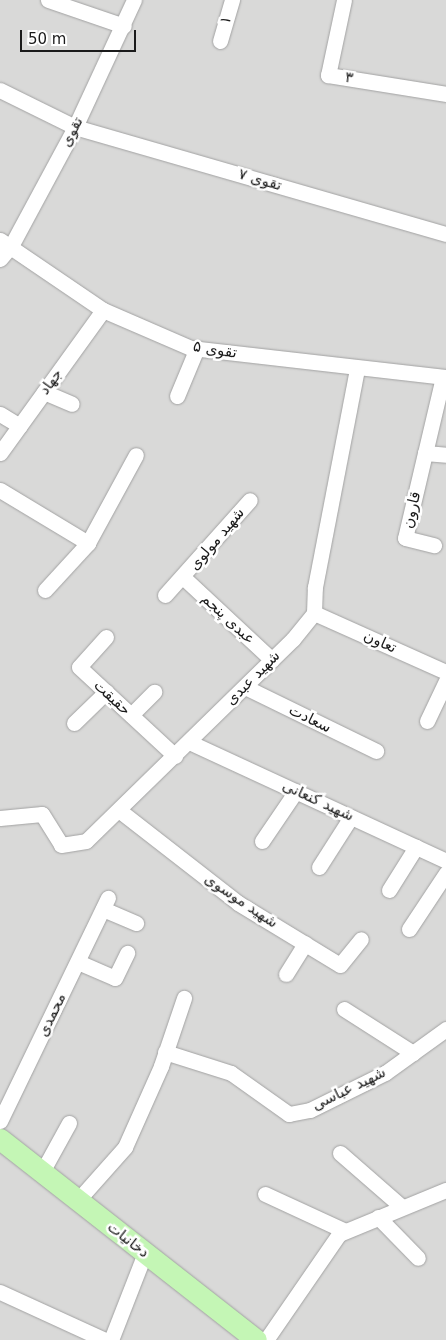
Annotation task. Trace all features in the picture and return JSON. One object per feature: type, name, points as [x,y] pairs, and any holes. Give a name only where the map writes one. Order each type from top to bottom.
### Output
[{"type":"main road","name":"دخانیات","points":[[0,1139],[256,1340]]},
{"type":"street","points":[[48,0],[124,26]]},
{"type":"street","name":"تقوی","points":[[0,259],[5,243],[75,127],[124,26],[134,0]]},
{"type":"street","name":"۱","points":[[220,41],[232,0]]},
{"type":"street","name":"۳","points":[[344,0],[328,74],[446,94]]},
{"type":"street","name":"تقوی ۷","points":[[0,90],[75,127],[446,234]]},
{"type":"street","name":"تقوی ۵","points":[[5,243],[103,310],[197,348],[445,377]]},
{"type":"street","name":"جهاد","points":[[0,453],[103,310]]},
{"type":"street","points":[[177,396],[197,348]]},
{"type":"street","points":[[314,613],[315,588],[357,368]]},
{"type":"street","name":"قارون","points":[[434,545],[405,538],[445,377]]},
{"type":"street","points":[[44,392],[72,404]]},
{"type":"street","points":[[0,414],[20,426]]},
{"type":"street","points":[[425,453],[446,455]]},
{"type":"street","points":[[45,590],[88,543],[136,455]]},
{"type":"street","points":[[0,490],[88,543]]},
{"type":"street","name":"شهید مولوی","points":[[165,595],[184,578],[250,500]]},
{"type":"street","name":"عبدی پنجم","points":[[184,578],[272,660]]},
{"type":"street","name":"شهید عبدی","points":[[0,818],[42,814],[61,846],[86,841],[120,811],[272,660],[314,613]]},
{"type":"street","name":"تعاون","points":[[314,613],[446,672]]},
{"type":"street","name":"حقیقت","points":[[106,637],[79,667],[175,756]]},
{"type":"street","points":[[427,721],[446,682]]},
{"type":"street","name":"سعادت","points":[[244,687],[376,751]]},
{"type":"street","points":[[74,723],[106,692]]},
{"type":"street","points":[[131,715],[154,692]]},
{"type":"street","name":"شهید کنعانی","points":[[189,742],[446,861]]},
{"type":"street","points":[[262,841],[296,791]]},
{"type":"street","name":"شهید موسوی","points":[[120,811],[238,903],[340,964],[361,939]]},
{"type":"street","points":[[319,867],[350,816]]},
{"type":"street","points":[[389,890],[416,847]]},
{"type":"street","points":[[409,929],[446,873]]},
{"type":"street","name":"محمدی","points":[[0,1121],[106,904],[136,923]]},
{"type":"street","points":[[286,974],[305,943]]},
{"type":"street","points":[[78,962],[115,978],[127,953]]},
{"type":"street","points":[[78,1200],[125,1147],[165,1052],[184,998]]},
{"type":"street","points":[[344,1009],[414,1053]]},
{"type":"street","name":"شهید عباسی","points":[[165,1052],[232,1073],[289,1114],[310,1110],[385,1073],[446,1029]]},
{"type":"street","points":[[42,1172],[69,1123]]},
{"type":"street","points":[[340,1153],[402,1207]]},
{"type":"street","points":[[266,1340],[339,1234],[446,1190]]},
{"type":"street","points":[[265,1194],[345,1231]]},
{"type":"street","points":[[378,1217],[418,1258]]},
{"type":"street","points":[[111,1340],[145,1253]]},
{"type":"street","points":[[0,1292],[105,1340]]},
{"type":"shaded area","points":[[0,0],[446,0],[446,1340],[0,1340]]}]
